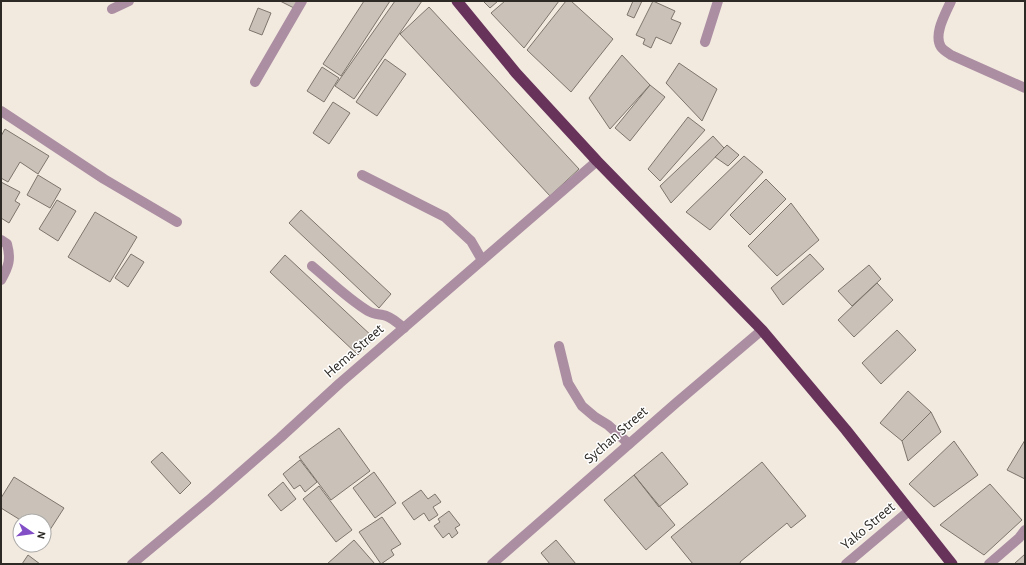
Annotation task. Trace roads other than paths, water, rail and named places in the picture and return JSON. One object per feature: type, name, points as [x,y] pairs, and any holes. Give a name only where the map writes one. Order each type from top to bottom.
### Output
[{"type":"highway","points":[[457,1],[516,73],[597,161],[762,330],[846,430],[952,564]]},
{"type":"street","points":[[112,10],[129,1]]},
{"type":"street","points":[[255,82],[302,1]]},
{"type":"street","points":[[705,42],[718,1]]},
{"type":"street","points":[[951,1],[938,38],[942,47],[951,55],[1025,88]]},
{"type":"street","points":[[1,111],[104,180],[177,222]]},
{"type":"street","name":"Hema Street","points":[[132,564],[239,474],[404,328],[597,161]]},
{"type":"street","points":[[362,175],[445,216],[471,241],[482,260]]},
{"type":"street","points":[[1,240],[7,244],[10,255],[8,268],[1,280]]},
{"type":"street","points":[[312,266],[369,312],[392,318],[404,328]]},
{"type":"street","name":"Sychan Street","points":[[492,564],[762,330]]},
{"type":"street","points":[[559,346],[568,384],[582,406],[629,444]]},
{"type":"street","name":"Yako Street","points":[[846,564],[909,511]]},
{"type":"street","points":[[989,564],[1019,538],[1025,530]]}]
